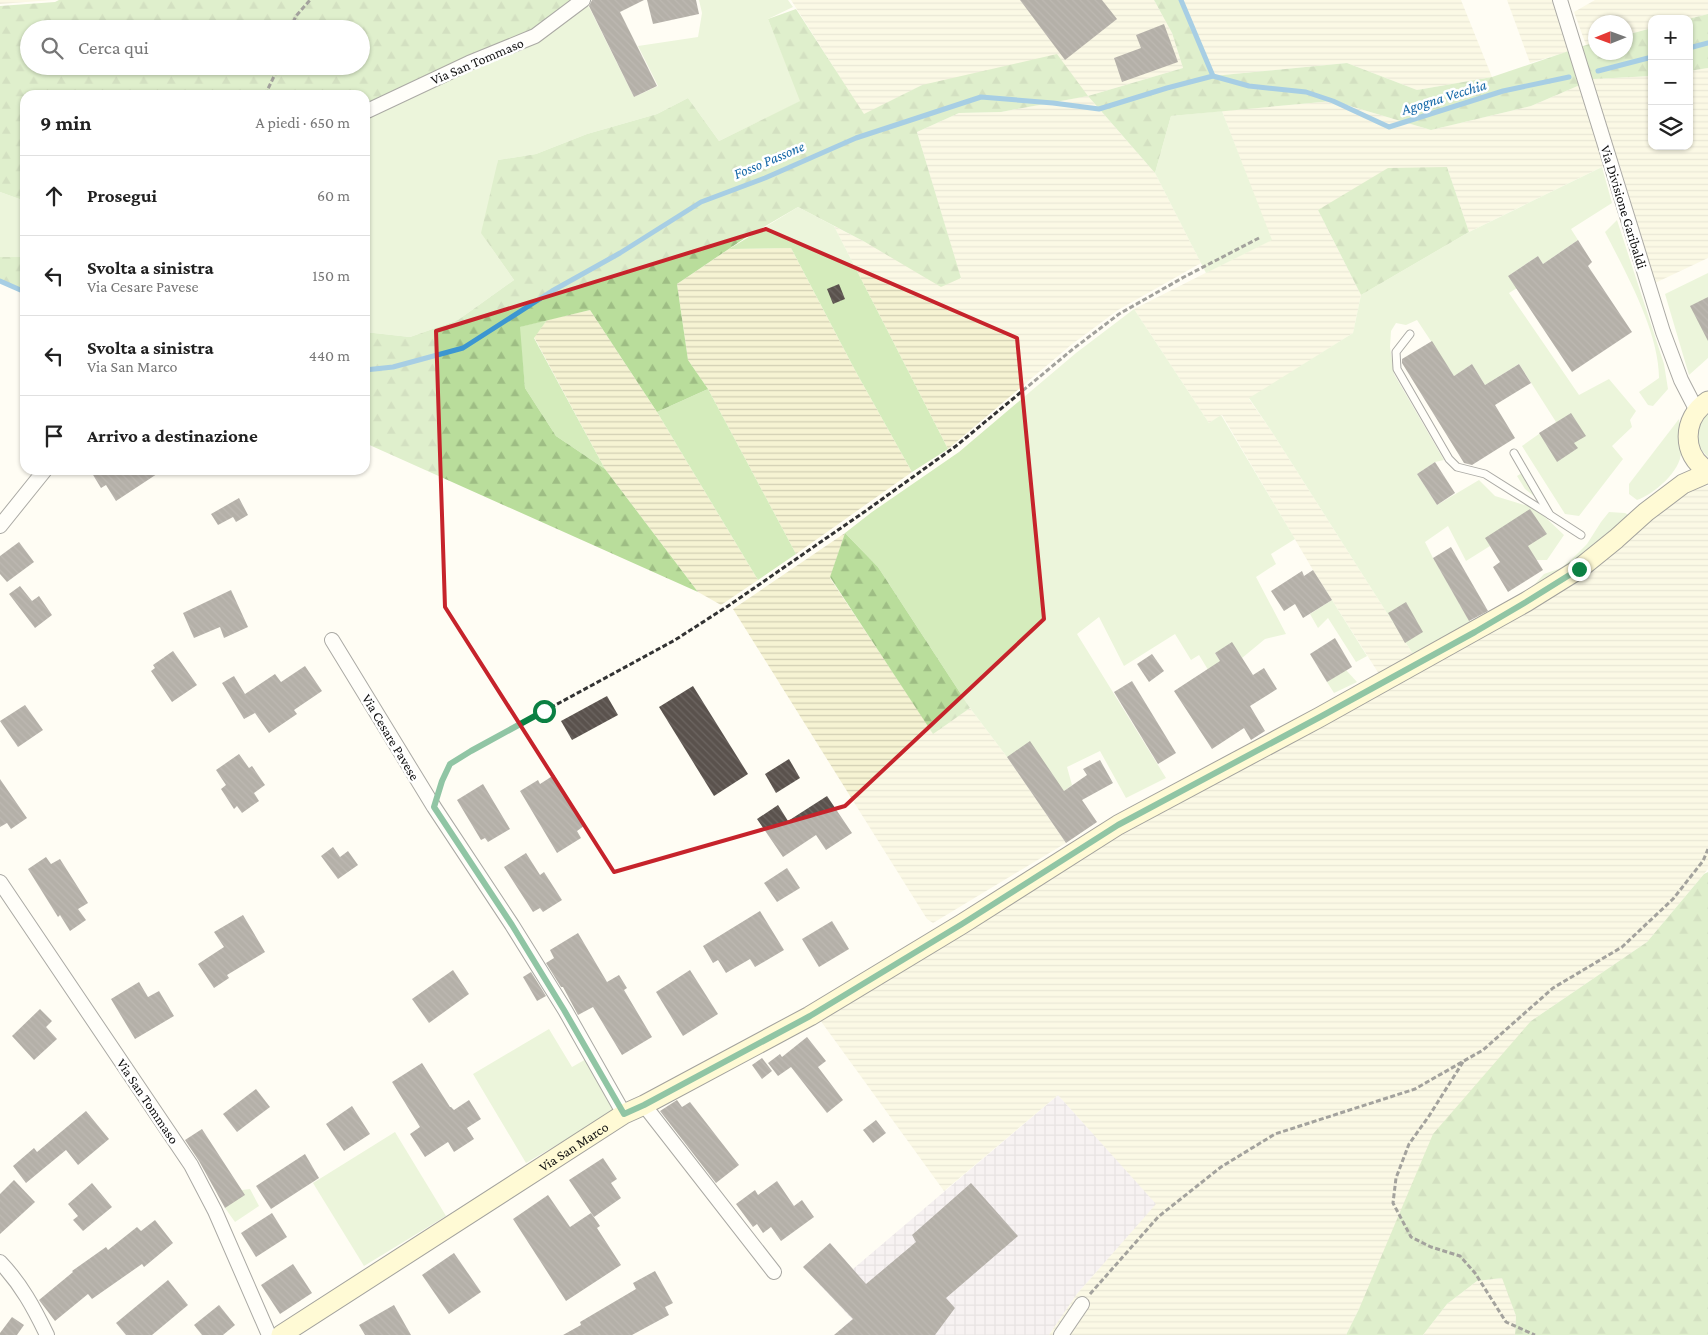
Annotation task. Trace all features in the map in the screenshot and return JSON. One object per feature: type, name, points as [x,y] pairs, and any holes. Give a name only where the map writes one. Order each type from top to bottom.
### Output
[{"type":"street","name":"Via San Tommaso","points":[[370,110],[469,63],[535,36],[583,0]]},
{"type":"street","name":"Via Divisione Garibaldi","points":[[1560,0],[1664,332],[1682,380],[1703,406]]},
{"type":"street","name":"Via San Marco","points":[[1646,512],[1680,474],[1686,460],[1689,446],[1689,428],[1692,419],[1703,406]]},
{"type":"street","points":[[1689,446],[1694,458],[1708,472]]},
{"type":"street","name":"Via San Marco","points":[[281,1335],[624,1114],[810,1016],[962,924],[1118,825],[1320,717],[1526,602],[1579,569],[1646,512],[1683,484],[1708,472]]},
{"type":"street","points":[[0,526],[41,475]]},
{"type":"street","name":"Via Cesare Pavese","points":[[332,640],[434,807],[549,985],[624,1114]]},
{"type":"street","name":"Via San Tommaso","points":[[0,882],[191,1165],[215,1211],[269,1335]]},
{"type":"street","points":[[644,1105],[774,1272]]},
{"type":"street","points":[[0,1262],[11,1273],[28,1297],[47,1335]]},
{"type":"street","points":[[1061,1335],[1082,1304]]},
{"type":"lane","points":[[1410,334],[1396,352],[1397,370],[1449,460],[1457,467],[1485,474],[1582,535]]},
{"type":"lane","points":[[1514,453],[1550,516]]},
{"type":"path","points":[[294,20],[310,0]]},
{"type":"path","points":[[267,90],[275,75]]},
{"type":"path","points":[[434,807],[442,781],[450,764],[675,640],[731,604],[956,446],[1073,349],[1119,314],[1258,238]]},
{"type":"path","points":[[1082,1304],[1158,1217],[1221,1167],[1275,1134],[1415,1089],[1483,1050],[1552,988],[1622,947],[1673,899],[1703,861],[1708,849]]},
{"type":"path","points":[[1464,1061],[1409,1144],[1396,1178],[1393,1203],[1411,1237],[1431,1247],[1460,1256],[1475,1273],[1506,1322],[1535,1335]]},
{"type":"highlighted area","points":[[766,229],[1017,338],[1044,619],[845,806],[614,872],[445,607],[436,331]]},
{"type":"shaded area","points":[[0,0],[52,0],[0,4]]},
{"type":"shaded area","points":[[791,0],[1154,0],[1172,33],[1183,68],[1088,96],[1155,173],[1201,263],[1118,310],[1071,345],[948,449],[834,226],[865,242],[961,279],[917,132],[959,113],[1001,112],[1087,96],[922,85],[864,115]]},
{"type":"shaded area","points":[[1181,0],[1461,0],[1492,77],[1417,90],[1347,63],[1213,76]]},
{"type":"shaded area","points":[[1507,0],[1554,0],[1570,51],[1530,63]]},
{"type":"shaded area","points":[[1595,0],[1708,0],[1708,14],[1693,18],[1693,15],[1648,15],[1648,29],[1633,33],[1633,15],[1588,15],[1588,44],[1586,45],[1574,12]]},
{"type":"shaded area","points":[[1708,68],[1708,258],[1655,283],[1618,159],[1469,232],[1447,167],[1318,210],[1361,295],[1353,333],[1249,399],[1413,654],[1379,674],[1313,570],[1222,415],[1209,423],[1134,309],[1271,240],[1222,111],[1333,101],[1431,130],[1531,106],[1594,79],[1648,76],[1648,150],[1693,150],[1693,70]]},
{"type":"shaded area","points":[[791,248],[856,372],[912,472],[796,554],[708,389],[688,360],[677,284],[729,249]]},
{"type":"shaded area","points":[[590,310],[657,412],[758,580],[721,605],[698,592],[605,469],[534,337],[547,320]]},
{"type":"shaded area","points":[[1708,486],[1708,869],[1647,942],[1531,1021],[1359,1309],[1346,1335],[1049,1335],[1077,1294],[1156,1204],[1058,1095],[944,1191],[820,1020],[1127,828],[1307,730],[1689,488]]},
{"type":"shaded area","points":[[845,533],[830,578],[933,733],[970,708],[1007,757],[1066,843],[933,923],[927,919],[733,609]]},
{"type":"shaded area","points":[[1058,1095],[1157,1204],[1077,1294],[1049,1335],[841,1335],[838,1332],[852,1319],[803,1267],[830,1243],[853,1269]]},
{"type":"shaded area","points":[[1503,1278],[1516,1316],[1515,1335],[1423,1335],[1447,1304],[1477,1281]]},
{"type":"green space","points":[[59,0],[579,0],[535,33],[370,108],[370,90],[20,90],[20,199],[0,192],[0,6],[55,2]]},
{"type":"green space","points":[[699,0],[788,0],[793,7],[768,19],[801,101],[719,141],[688,98],[657,114],[587,134],[536,154],[498,160],[486,240],[514,280],[458,320],[410,337],[370,333],[370,113],[587,3],[634,97],[658,86],[638,46],[698,37],[702,13]]},
{"type":"green space","points":[[1154,0],[1181,0],[1213,76],[1347,63],[1417,90],[1492,77],[1588,44],[1588,60],[1633,60],[1633,33],[1648,29],[1648,76],[1594,79],[1531,106],[1431,130],[1333,101],[1171,116],[1155,173],[1088,96],[1183,68],[1172,33]]},
{"type":"green space","points":[[796,9],[864,114],[922,85],[1057,54],[1088,96],[1001,112],[959,113],[917,132],[961,278],[941,287],[865,242],[798,207],[745,238],[677,284],[688,360],[708,389],[657,412],[590,310],[520,327],[525,388],[556,436],[605,469],[698,592],[370,445],[370,333],[410,337],[458,320],[514,280],[481,233],[498,160],[536,154],[587,134],[657,114],[688,98],[719,141],[800,101],[768,19]]},
{"type":"green space","points":[[1708,14],[1708,68],[1693,70],[1693,60],[1693,18]]},
{"type":"green space","points":[[1222,111],[1272,240],[1206,273],[1155,173],[1171,116]]},
{"type":"green space","points":[[1447,167],[1469,232],[1361,295],[1318,210],[1388,168]]},
{"type":"green space","points":[[1602,167],[1612,203],[1571,229],[1578,240],[1543,264],[1538,256],[1508,276],[1517,288],[1509,293],[1579,395],[1609,379],[1636,411],[1630,420],[1632,427],[1612,446],[1623,459],[1579,516],[1565,514],[1522,446],[1556,422],[1519,364],[1485,385],[1472,364],[1454,376],[1417,320],[1406,325],[1396,323],[1391,331],[1390,347],[1394,374],[1444,460],[1435,462],[1417,474],[1437,505],[1479,480],[1495,496],[1528,506],[1544,516],[1564,535],[1547,560],[1537,560],[1490,546],[1466,561],[1448,526],[1425,542],[1471,624],[1413,654],[1249,398],[1353,333],[1361,295],[1469,232]]},
{"type":"green space","points":[[0,192],[20,199],[20,257],[0,257]]},
{"type":"green space","points":[[798,207],[834,226],[948,449],[912,472],[856,372],[791,248],[729,249]]},
{"type":"green space","points":[[1617,220],[1664,364],[1668,389],[1653,406],[1648,405],[1639,392],[1659,378],[1654,342],[1640,303],[1605,232]]},
{"type":"green space","points":[[0,257],[20,257],[20,288],[0,280]]},
{"type":"green space","points":[[1708,273],[1708,358],[1689,375],[1665,294]]},
{"type":"green space","points":[[1134,309],[1209,423],[1221,415],[1295,539],[1271,554],[1276,564],[1256,577],[1286,634],[1265,639],[1242,658],[1232,643],[1215,653],[1237,688],[1224,696],[1199,655],[1191,660],[1175,634],[1124,666],[1099,617],[1077,634],[1166,778],[1126,798],[1100,751],[1067,767],[1072,785],[1064,791],[1007,757],[970,708],[878,567],[845,533],[959,452],[1076,353]]},
{"type":"green space","points":[[547,320],[534,338],[605,469],[556,436],[525,388],[519,327]]},
{"type":"green space","points":[[708,389],[796,554],[758,580],[657,412]]},
{"type":"green space","points":[[1708,412],[1708,457],[1699,446],[1697,435],[1700,423]]},
{"type":"green space","points":[[1679,419],[1681,452],[1677,467],[1651,493],[1637,500],[1629,494],[1629,484]]},
{"type":"green space","points":[[1522,473],[1539,500],[1525,489],[1517,476]]},
{"type":"green space","points":[[1609,512],[1625,513],[1630,516],[1589,553],[1526,594],[1544,574],[1561,568],[1572,559],[1587,544]]},
{"type":"green space","points":[[845,533],[878,567],[970,708],[933,734],[830,577]]},
{"type":"green space","points":[[1332,600],[1367,656],[1356,662],[1328,618],[1318,628],[1310,614]]},
{"type":"green space","points":[[1346,670],[1357,682],[1334,693],[1327,682]]},
{"type":"green space","points":[[1708,872],[1708,1335],[1515,1335],[1516,1316],[1502,1278],[1477,1281],[1447,1304],[1423,1335],[1346,1335],[1359,1309],[1433,1134],[1531,1021],[1647,942],[1704,874]]},
{"type":"green space","points":[[549,1029],[572,1067],[588,1058],[618,1109],[526,1163],[473,1074]]},
{"type":"green space","points":[[395,1132],[446,1216],[364,1266],[313,1183]]},
{"type":"green space","points":[[250,1189],[259,1206],[235,1222],[225,1208],[242,1190]]},
{"type":"building","points":[[592,0],[644,0],[620,12],[657,86],[634,97],[589,6]]},
{"type":"building","points":[[647,0],[696,0],[699,14],[653,24]]},
{"type":"building","points":[[1020,0],[1102,0],[1117,19],[1065,60]]},
{"type":"building","points":[[1164,24],[1178,62],[1122,82],[1114,58],[1141,48],[1136,35]]},
{"type":"building","points":[[1578,240],[1592,262],[1588,266],[1632,332],[1572,372],[1508,276],[1538,256],[1543,264]]},
{"type":"building","points":[[839,284],[845,299],[833,304],[827,289]]},
{"type":"building","points":[[1708,297],[1708,341],[1690,306]]},
{"type":"building","points":[[1432,341],[1454,376],[1472,364],[1485,385],[1519,364],[1531,383],[1495,405],[1515,438],[1472,465],[1464,463],[1402,363],[1402,359]]},
{"type":"building","points":[[1571,413],[1586,436],[1574,443],[1578,448],[1557,462],[1539,433]]},
{"type":"building","points":[[1435,462],[1455,493],[1437,505],[1417,474]]},
{"type":"building","points":[[93,475],[155,475],[116,501],[106,485],[101,488]]},
{"type":"building","points":[[239,498],[248,515],[236,522],[233,517],[218,525],[211,514]]},
{"type":"building","points":[[1530,509],[1547,534],[1528,546],[1543,570],[1508,592],[1493,567],[1500,562],[1485,538]]},
{"type":"building","points":[[19,542],[34,562],[7,582],[0,574],[0,556]]},
{"type":"building","points":[[1451,547],[1488,611],[1469,621],[1433,558]]},
{"type":"building","points":[[1313,570],[1332,600],[1303,618],[1295,604],[1284,611],[1271,591],[1302,571],[1304,576]]},
{"type":"building","points":[[20,586],[32,601],[39,596],[52,615],[35,628],[9,594]]},
{"type":"building","points":[[231,590],[248,627],[224,638],[220,627],[194,638],[183,613]]},
{"type":"building","points":[[1406,602],[1423,632],[1405,643],[1388,613]]},
{"type":"building","points":[[1335,638],[1352,667],[1327,682],[1310,654]]},
{"type":"building","points":[[1232,642],[1253,675],[1264,668],[1277,689],[1250,706],[1265,731],[1251,740],[1244,728],[1212,749],[1174,691],[1220,661],[1215,653]]},
{"type":"building","points":[[173,651],[197,685],[172,702],[151,671],[155,668],[153,665]]},
{"type":"building","points":[[1152,654],[1164,671],[1149,682],[1137,664]]},
{"type":"building","points":[[305,666],[322,691],[294,710],[297,714],[269,733],[255,713],[244,719],[222,683],[234,676],[245,694],[275,674],[281,682]]},
{"type":"building","points":[[1132,681],[1176,753],[1158,764],[1114,692]]},
{"type":"building","points":[[693,686],[748,774],[714,796],[659,707]]},
{"type":"building","points":[[607,696],[618,715],[572,740],[561,721]]},
{"type":"building","points":[[25,705],[43,730],[18,747],[0,721]]},
{"type":"building","points":[[1030,741],[1064,791],[1087,775],[1083,769],[1100,760],[1113,783],[1082,800],[1097,822],[1066,843],[1007,757]]},
{"type":"building","points":[[239,754],[249,768],[252,766],[265,785],[254,793],[259,801],[242,813],[237,806],[234,809],[221,789],[226,785],[216,770]]},
{"type":"building","points":[[789,759],[800,778],[776,793],[765,774]]},
{"type":"building","points":[[554,775],[584,826],[577,831],[581,838],[557,853],[520,791],[538,780],[540,784]]},
{"type":"building","points":[[0,779],[27,818],[11,829],[7,823],[0,827]]},
{"type":"building","points":[[483,784],[510,829],[488,842],[485,838],[481,840],[457,800]]},
{"type":"building","points":[[827,796],[852,833],[826,850],[816,835],[783,857],[757,819],[778,805],[788,821]]},
{"type":"building","points":[[333,847],[340,857],[348,851],[358,865],[338,879],[321,856]]},
{"type":"building","points":[[526,853],[540,875],[544,872],[562,900],[543,912],[540,908],[533,912],[504,867]]},
{"type":"building","points":[[46,857],[51,864],[60,859],[88,903],[78,909],[86,920],[70,931],[60,915],[58,917],[28,869]]},
{"type":"building","points":[[787,868],[800,888],[777,902],[764,883]]},
{"type":"building","points":[[760,911],[784,950],[755,967],[750,959],[726,973],[718,960],[713,963],[703,946]]},
{"type":"building","points":[[243,915],[265,952],[227,975],[229,978],[214,988],[198,964],[224,947],[214,932]]},
{"type":"building","points":[[832,921],[849,949],[819,967],[802,939]]},
{"type":"building","points":[[578,933],[607,982],[619,975],[627,988],[624,990],[652,1037],[622,1055],[593,1007],[578,1015],[563,987],[561,987],[546,963],[554,958],[550,950]]},
{"type":"building","points":[[453,970],[469,994],[429,1023],[412,999]]},
{"type":"building","points":[[690,970],[718,1014],[683,1036],[656,992]]},
{"type":"building","points":[[531,972],[546,996],[537,1001],[523,977]]},
{"type":"building","points":[[139,982],[148,997],[159,991],[174,1016],[135,1039],[111,999]]},
{"type":"building","points":[[40,1009],[52,1021],[46,1027],[57,1039],[34,1060],[12,1036]]},
{"type":"building","points":[[807,1037],[826,1061],[818,1067],[843,1100],[827,1113],[791,1067],[778,1076],[768,1063],[780,1054],[782,1057]]},
{"type":"building","points":[[762,1058],[772,1071],[762,1079],[752,1065]]},
{"type":"building","points":[[422,1063],[450,1107],[454,1110],[469,1100],[481,1119],[467,1128],[474,1139],[454,1152],[448,1142],[425,1157],[410,1134],[420,1127],[392,1082]]},
{"type":"building","points":[[256,1089],[270,1107],[237,1132],[223,1114]]},
{"type":"building","points":[[677,1100],[682,1107],[690,1102],[739,1165],[716,1183],[660,1111]]},
{"type":"building","points":[[352,1106],[370,1134],[344,1151],[326,1124]]},
{"type":"building","points":[[86,1111],[109,1139],[78,1165],[66,1150],[26,1183],[13,1166],[34,1148],[37,1152]]},
{"type":"building","points":[[876,1120],[886,1133],[873,1143],[863,1130]]},
{"type":"building","points":[[202,1129],[245,1195],[225,1208],[185,1140]]},
{"type":"building","points":[[305,1154],[319,1178],[271,1209],[256,1186]]},
{"type":"building","points":[[603,1158],[617,1179],[611,1183],[621,1198],[594,1217],[569,1180]]},
{"type":"building","points":[[14,1180],[35,1202],[0,1234],[0,1194]]},
{"type":"building","points":[[777,1181],[794,1206],[802,1200],[814,1217],[781,1241],[771,1227],[763,1233],[757,1224],[753,1227],[736,1204],[755,1190],[758,1195]]},
{"type":"building","points":[[92,1183],[112,1207],[83,1231],[73,1220],[78,1216],[68,1204]]},
{"type":"building","points":[[971,1183],[1018,1236],[946,1298],[955,1308],[935,1335],[834,1335],[853,1319],[803,1267],[830,1243],[866,1284],[916,1242],[912,1235]]},
{"type":"building","points":[[548,1195],[570,1227],[591,1213],[600,1226],[597,1228],[621,1265],[566,1301],[513,1219]]},
{"type":"building","points":[[272,1213],[287,1237],[256,1257],[241,1233]]},
{"type":"building","points":[[155,1220],[173,1243],[144,1267],[142,1264],[92,1299],[88,1294],[55,1321],[39,1300],[72,1271],[106,1247],[108,1250],[137,1227],[141,1231]]},
{"type":"building","points":[[454,1253],[481,1292],[449,1314],[422,1275]]},
{"type":"building","points":[[293,1264],[312,1293],[280,1314],[261,1285]]},
{"type":"building","points":[[655,1271],[673,1303],[665,1307],[669,1315],[632,1335],[563,1335],[581,1325],[580,1322],[636,1289],[633,1283]]},
{"type":"building","points":[[168,1280],[188,1305],[152,1335],[126,1335],[116,1323]]},
{"type":"building","points":[[219,1305],[235,1325],[223,1335],[202,1335],[194,1325]]},
{"type":"building","points":[[394,1305],[411,1335],[365,1335],[359,1325]]},
{"type":"building","points":[[12,1317],[24,1325],[17,1335],[0,1335],[0,1333]]},
{"type":"waterway","points":[[1181,0],[1213,76]]},
{"type":"waterway","name":"Agogna Vecchia","points":[[1693,47],[1708,43]]},
{"type":"waterway","name":"Agogna Vecchia","points":[[1598,71],[1648,58]]},
{"type":"waterway","name":"Fosso Passone","points":[[370,369],[393,367],[463,348],[552,291],[620,253],[701,202],[765,178],[856,138],[981,97],[1099,109],[1213,76],[1249,86],[1306,92],[1333,101],[1389,127],[1503,91],[1569,77]]},
{"type":"waterway","name":"Fosso Passone","points":[[0,281],[20,290]]},
{"type":"route","points":[[544,711],[450,764],[442,781],[434,807],[512,925],[624,1114],[810,1016],[962,924],[1118,825],[1475,632],[1579,569]]}]
